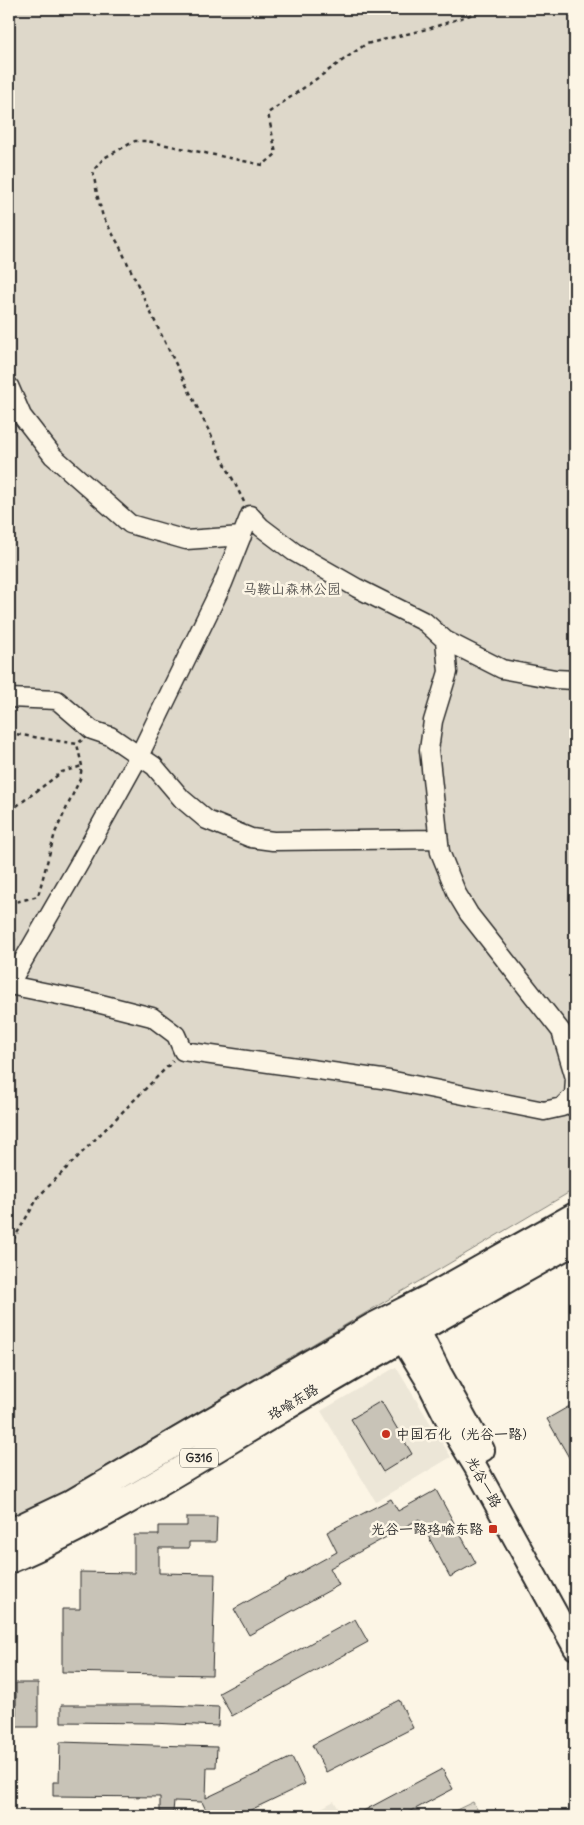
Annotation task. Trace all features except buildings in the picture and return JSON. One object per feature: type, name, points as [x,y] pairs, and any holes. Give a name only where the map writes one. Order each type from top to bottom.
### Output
[{"type":"highway","name":"珞喻东路","points":[[9,1560],[43,1546],[137,1494],[575,1216]]},
{"type":"highway","name":"珞喻东路","points":[[9,1533],[72,1503],[264,1389],[575,1241]]},
{"type":"main road","name":"光谷一路","points":[[404,1324],[440,1373],[575,1617]]},
{"type":"main road","name":"光谷一路","points":[[404,1324],[472,1460],[575,1648]]},
{"type":"street","points":[[9,386],[22,416],[53,456],[130,524],[186,540],[242,536]]},
{"type":"street","points":[[445,640],[448,672],[433,721],[429,750],[440,852],[457,894],[469,914],[560,1031],[575,1078],[574,1095],[562,1107],[544,1111],[389,1080],[183,1051],[176,1035],[152,1017],[93,1002],[9,985],[80,864],[139,756],[223,583],[250,514],[261,527],[294,552],[357,588],[425,622],[445,640],[502,669],[554,679],[575,680]]},
{"type":"street","points":[[9,698],[57,700],[92,730],[110,736],[154,766],[182,799],[207,820],[251,838],[273,841],[438,839]]},
{"type":"path","points":[[250,514],[119,245],[103,217],[93,171],[104,158],[135,141],[147,141],[263,165],[276,154],[268,113],[366,44],[431,28],[479,12],[517,9]]},
{"type":"path","points":[[77,744],[92,730]]},
{"type":"path","points":[[9,733],[77,744]]},
{"type":"path","points":[[21,964],[12,933],[9,904],[38,896],[55,833],[80,779],[82,766],[77,744]]},
{"type":"path","points":[[9,808],[14,808],[62,772],[82,766]]},
{"type":"path","points":[[9,1247],[39,1196],[183,1051]]},
{"type":"shaded area","points":[[396,1367],[451,1457],[376,1502],[321,1411]]},
{"type":"shaded area","points":[[334,1801],[343,1816],[307,1816]]},
{"type":"green space","name":"马鞍山森林公园","points":[[9,9],[575,9],[575,1189],[31,1511],[9,1521]]},
{"type":"green space","points":[[473,1802],[481,1816],[444,1816]]},
{"type":"place","name":"中国石化（光谷一路）","points":[[386,1434]]},
{"type":"place","name":"光谷一路珞喻东路","points":[[493,1529]]}]
